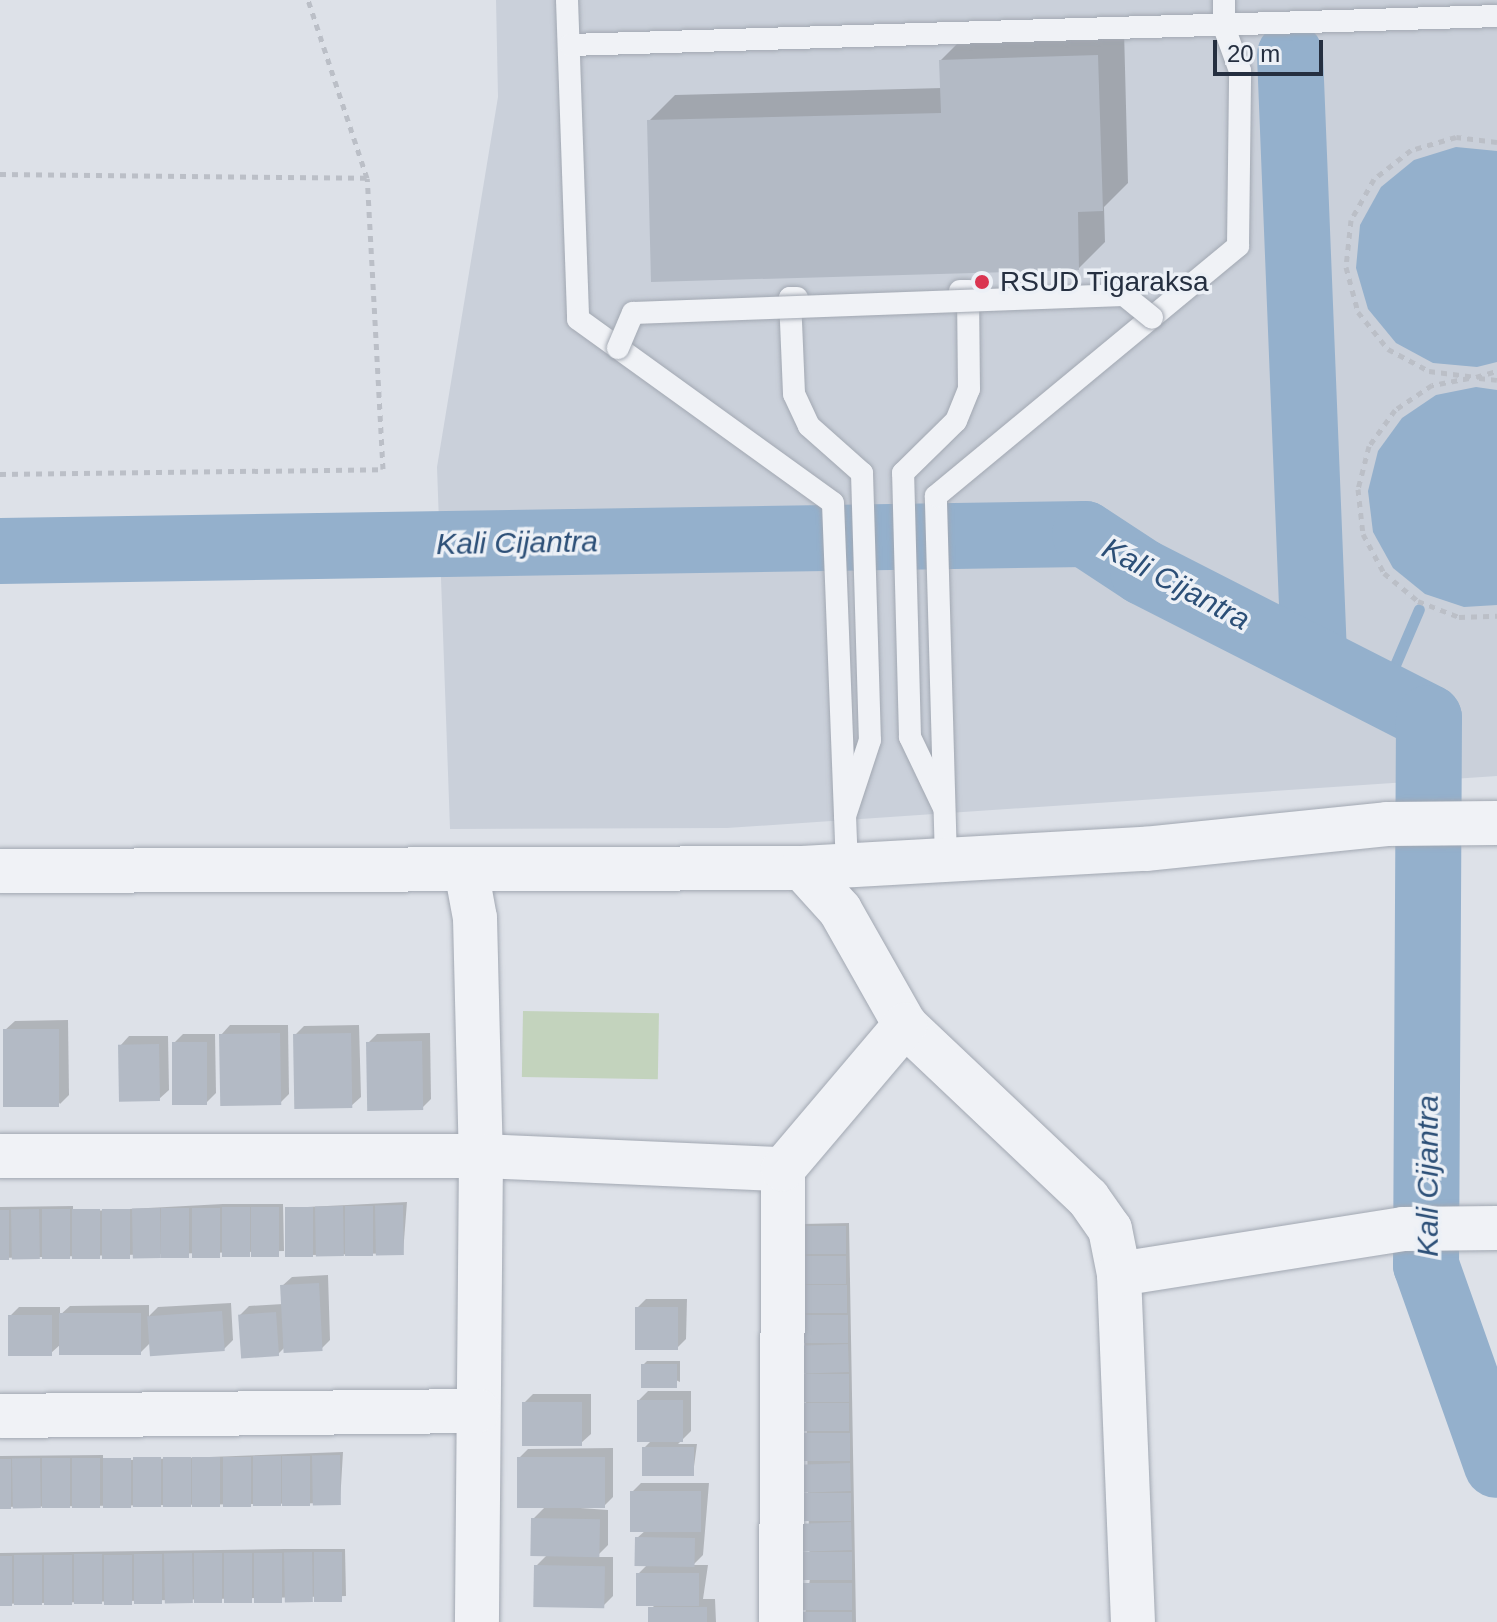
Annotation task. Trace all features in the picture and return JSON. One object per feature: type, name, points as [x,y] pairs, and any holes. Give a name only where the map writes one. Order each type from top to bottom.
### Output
[{"type":"street","points":[[0,871],[467,875],[802,868],[946,861],[1387,824],[1476,823]]},
{"type":"street","points":[[802,868],[840,910],[905,1025],[1094,1205],[1110,1229],[1119,1274],[1133,1622]]},
{"type":"street","points":[[467,875],[475,918],[481,1156],[477,1622]]},
{"type":"street","points":[[781,1622],[783,1169],[905,1025]]},
{"type":"street","points":[[0,1156],[481,1156],[783,1169]]},
{"type":"street","points":[[1119,1274],[1403,1229],[1489,1228]]},
{"type":"street","points":[[0,1416],[478,1411]]},
{"type":"lane","points":[[567,0],[578,319],[833,503],[847,866]]},
{"type":"lane","points":[[946,861],[936,496],[1238,246],[1240,71],[1224,27],[1224,0]]},
{"type":"lane","points":[[570,45],[1224,27],[1497,16]]},
{"type":"lane","points":[[845,816],[870,740],[862,473],[840,449],[809,426],[794,394],[790,298],[968,291],[969,389],[956,421],[923,449],[903,473],[910,737],[944,808]]},
{"type":"lane","points":[[618,348],[633,313],[1124,295],[1152,318]]},
{"type":"path","points":[[0,474],[383,469],[367,178],[308,0]]},
{"type":"path","points":[[1497,142],[1456,137],[1411,150],[1374,179],[1351,220],[1346,267],[1358,312],[1388,349],[1429,371],[1497,380]]},
{"type":"path","points":[[0,174],[367,178]]},
{"type":"path","points":[[1497,371],[1432,385],[1395,410],[1369,446],[1358,489],[1363,534],[1384,573],[1418,601],[1459,617],[1497,616]]},
{"type":"shaded area","name":"RSUD Tigaraksa","points":[[496,0],[1497,0],[1497,776],[727,828],[450,829],[437,467],[498,97]]},
{"type":"green space","points":[[523,1011],[659,1013],[658,1079],[522,1077]]},
{"type":"water","points":[[1456,147],[1497,151],[1497,362],[1477,367],[1433,363],[1396,343],[1368,309],[1356,268],[1360,225],[1381,187],[1414,160]]},
{"type":"water","points":[[1476,387],[1497,390],[1497,605],[1464,607],[1425,594],[1393,568],[1373,532],[1368,491],[1378,451],[1402,418],[1436,395]]},
{"type":"building","points":[[1098,55],[1103,211],[1078,212],[1079,270],[651,282],[647,120],[941,113],[939,60]]},
{"type":"building","points":[[3,1029],[59,1029],[59,1107],[3,1107]]},
{"type":"building","points":[[280,1033],[281,1105],[220,1106],[219,1034]]},
{"type":"building","points":[[351,1033],[352,1108],[294,1109],[293,1034]]},
{"type":"building","points":[[422,1041],[423,1110],[367,1111],[366,1042]]},
{"type":"building","points":[[172,1042],[207,1042],[207,1105],[172,1105]]},
{"type":"building","points":[[159,1044],[160,1101],[119,1102],[118,1045]]},
{"type":"building","points":[[375,1205],[403,1205],[404,1255],[376,1255]]},
{"type":"building","points":[[315,1206],[343,1206],[344,1256],[316,1256]]},
{"type":"building","points":[[345,1206],[373,1206],[373,1256],[345,1256]]},
{"type":"building","points":[[222,1207],[250,1207],[250,1257],[222,1257]]},
{"type":"building","points":[[222,1207],[250,1207],[250,1257],[222,1257]]},
{"type":"building","points":[[285,1207],[313,1207],[313,1257],[285,1257]]},
{"type":"building","points":[[132,1208],[160,1208],[161,1258],[133,1258]]},
{"type":"building","points":[[132,1208],[160,1208],[161,1258],[133,1258]]},
{"type":"building","points":[[192,1208],[220,1208],[220,1258],[192,1258]]},
{"type":"building","points":[[11,1209],[39,1209],[40,1259],[12,1259]]},
{"type":"building","points":[[42,1209],[70,1209],[70,1259],[42,1259]]},
{"type":"building","points":[[72,1209],[100,1209],[100,1259],[72,1259]]},
{"type":"building","points":[[102,1209],[130,1209],[130,1259],[102,1259]]},
{"type":"building","points":[[0,1210],[9,1210],[9,1260],[0,1260]]},
{"type":"building","points":[[796,1226],[846,1226],[846,1254],[796,1254]]},
{"type":"building","points":[[796,1256],[846,1256],[846,1284],[796,1284]]},
{"type":"building","points":[[319,1283],[323,1351],[284,1353],[280,1285]]},
{"type":"building","points":[[797,1285],[847,1285],[847,1313],[797,1313]]},
{"type":"building","points":[[635,1307],[678,1307],[678,1350],[635,1350]]},
{"type":"building","points":[[222,1311],[225,1351],[150,1356],[147,1316]]},
{"type":"building","points":[[276,1312],[279,1356],[241,1359],[238,1315]]},
{"type":"building","points":[[59,1313],[141,1313],[141,1355],[59,1355]]},
{"type":"building","points":[[8,1315],[52,1315],[52,1356],[8,1356]]},
{"type":"building","points":[[797,1315],[848,1315],[848,1343],[797,1343]]},
{"type":"building","points":[[848,1344],[849,1372],[799,1374],[798,1346]]},
{"type":"building","points":[[641,1364],[677,1364],[677,1388],[641,1388]]},
{"type":"building","points":[[799,1374],[849,1374],[849,1402],[799,1402]]},
{"type":"building","points":[[637,1400],[683,1400],[683,1442],[637,1442]]},
{"type":"building","points":[[522,1402],[582,1402],[582,1446],[522,1446]]},
{"type":"building","points":[[799,1403],[849,1403],[849,1431],[799,1431]]},
{"type":"building","points":[[800,1433],[850,1433],[850,1461],[800,1461]]},
{"type":"building","points":[[642,1447],[694,1447],[694,1476],[642,1476]]},
{"type":"building","points":[[312,1455],[340,1455],[341,1505],[313,1505]]},
{"type":"building","points":[[253,1456],[281,1456],[281,1506],[253,1506]]},
{"type":"building","points":[[282,1456],[310,1456],[310,1506],[282,1506]]},
{"type":"building","points":[[133,1457],[161,1457],[161,1507],[133,1507]]},
{"type":"building","points":[[163,1457],[191,1457],[191,1507],[163,1507]]},
{"type":"building","points":[[163,1457],[191,1457],[191,1507],[163,1507]]},
{"type":"building","points":[[223,1457],[251,1457],[251,1507],[223,1507]]},
{"type":"building","points":[[517,1457],[605,1457],[605,1508],[517,1508]]},
{"type":"building","points":[[12,1458],[40,1458],[41,1508],[13,1508]]},
{"type":"building","points":[[42,1458],[70,1458],[70,1508],[42,1508]]},
{"type":"building","points":[[72,1458],[100,1458],[100,1508],[72,1508]]},
{"type":"building","points":[[103,1458],[131,1458],[131,1508],[103,1508]]},
{"type":"building","points":[[0,1459],[11,1459],[11,1509],[0,1509]]},
{"type":"building","points":[[850,1463],[851,1491],[801,1493],[800,1465]]},
{"type":"building","points":[[630,1491],[701,1491],[701,1532],[630,1532]]},
{"type":"building","points":[[800,1493],[851,1493],[851,1521],[800,1521]]},
{"type":"building","points":[[531,1518],[600,1519],[599,1557],[530,1556]]},
{"type":"building","points":[[851,1522],[852,1550],[802,1552],[801,1524]]},
{"type":"building","points":[[635,1537],[695,1538],[694,1567],[634,1566]]},
{"type":"building","points":[[284,1552],[312,1552],[313,1602],[285,1602]]},
{"type":"building","points":[[314,1552],[342,1552],[342,1602],[314,1602]]},
{"type":"building","points":[[802,1552],[852,1552],[852,1580],[802,1580]]},
{"type":"building","points":[[164,1553],[192,1553],[193,1603],[165,1603]]},
{"type":"building","points":[[194,1553],[222,1553],[222,1603],[194,1603]]},
{"type":"building","points":[[224,1553],[252,1553],[252,1603],[224,1603]]},
{"type":"building","points":[[254,1553],[282,1553],[282,1603],[254,1603]]},
{"type":"building","points":[[74,1554],[102,1554],[102,1604],[74,1604]]},
{"type":"building","points":[[134,1554],[162,1554],[162,1604],[134,1604]]},
{"type":"building","points":[[14,1555],[42,1555],[42,1605],[14,1605]]},
{"type":"building","points":[[44,1555],[72,1555],[72,1605],[44,1605]]},
{"type":"building","points":[[104,1555],[132,1555],[132,1605],[104,1605]]},
{"type":"building","points":[[0,1556],[12,1556],[12,1606],[0,1606]]},
{"type":"building","points":[[534,1565],[605,1566],[604,1608],[533,1607]]},
{"type":"building","points":[[636,1573],[699,1573],[699,1606],[636,1606]]},
{"type":"building","points":[[802,1583],[852,1583],[852,1610],[802,1610]]},
{"type":"building","points":[[648,1607],[707,1607],[707,1622],[648,1622]]},
{"type":"building","points":[[802,1612],[852,1612],[852,1622],[802,1622]]},
{"type":"waterway","points":[[1290,55],[1314,656]]},
{"type":"waterway","name":"Kali Cijantra","points":[[0,551],[1085,534],[1143,572],[1429,718],[1426,1265],[1497,1465]]},
{"type":"waterway","points":[[1383,693],[1419,609]]},
{"type":"place","name":"RSUD Tigaraksa","points":[[982,282]]}]
